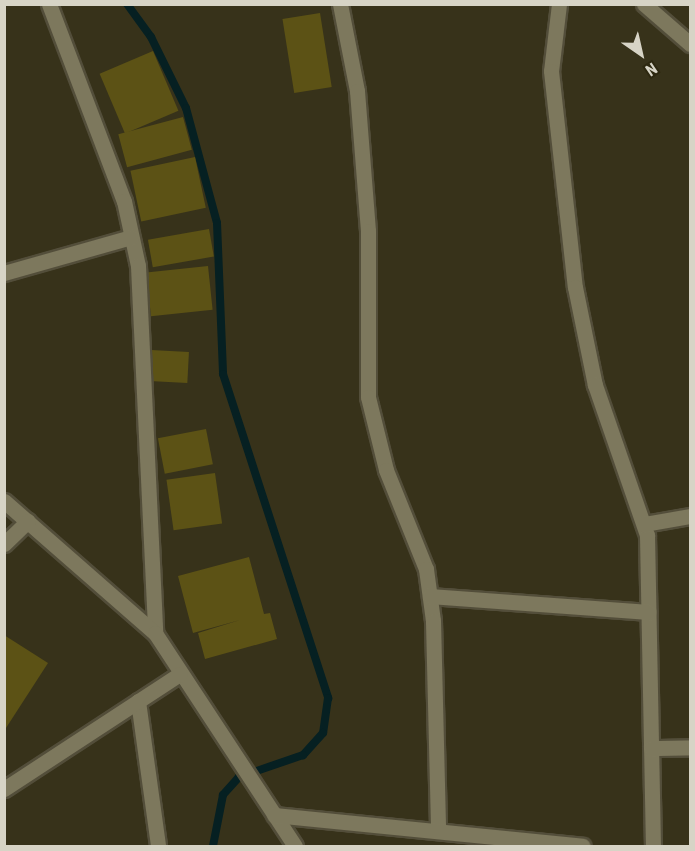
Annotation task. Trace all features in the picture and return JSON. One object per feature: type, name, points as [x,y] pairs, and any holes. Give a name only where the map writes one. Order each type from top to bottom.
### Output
[{"type":"street","points":[[49,4],[124,201],[138,267],[155,633]]},
{"type":"street","points":[[340,4],[357,91],[369,231],[368,397],[386,470],[426,569],[430,596],[438,684],[433,739],[438,830]]},
{"type":"street","points":[[559,4],[551,71],[575,288],[595,385],[644,524],[653,846]]},
{"type":"street","points":[[644,4],[690,44]]},
{"type":"street","points":[[4,273],[131,237]]},
{"type":"street","points":[[4,501],[155,633],[295,846]]},
{"type":"street","points":[[644,524],[690,516]]},
{"type":"street","points":[[4,544],[28,521]]},
{"type":"street","points":[[430,596],[648,612]]},
{"type":"street","points":[[4,789],[180,674]]},
{"type":"street","points":[[138,701],[158,846]]},
{"type":"street","points":[[651,748],[690,747]]},
{"type":"street","points":[[274,815],[582,846]]},
{"type":"building","points":[[320,13],[332,87],[294,93],[282,19]]},
{"type":"building","points":[[153,51],[178,111],[125,133],[100,74]]},
{"type":"building","points":[[183,117],[192,150],[127,167],[118,134]]},
{"type":"building","points":[[195,157],[206,208],[141,222],[130,171]]},
{"type":"building","points":[[209,229],[214,257],[153,267],[148,240]]},
{"type":"building","points":[[208,266],[213,310],[151,316],[146,272]]},
{"type":"building","points":[[151,350],[189,352],[187,383],[149,381]]},
{"type":"building","points":[[206,429],[213,464],[165,474],[158,438]]},
{"type":"building","points":[[215,473],[222,524],[174,530],[166,480]]},
{"type":"building","points":[[249,557],[264,614],[270,613],[277,639],[205,659],[198,633],[240,620],[193,633],[178,576]]},
{"type":"building","points":[[4,635],[48,663],[6,728],[4,727]]},
{"type":"waterway","points":[[127,4],[151,37],[186,108],[217,223],[223,374],[328,698],[323,733],[303,755],[239,777],[223,795],[213,846]]}]
